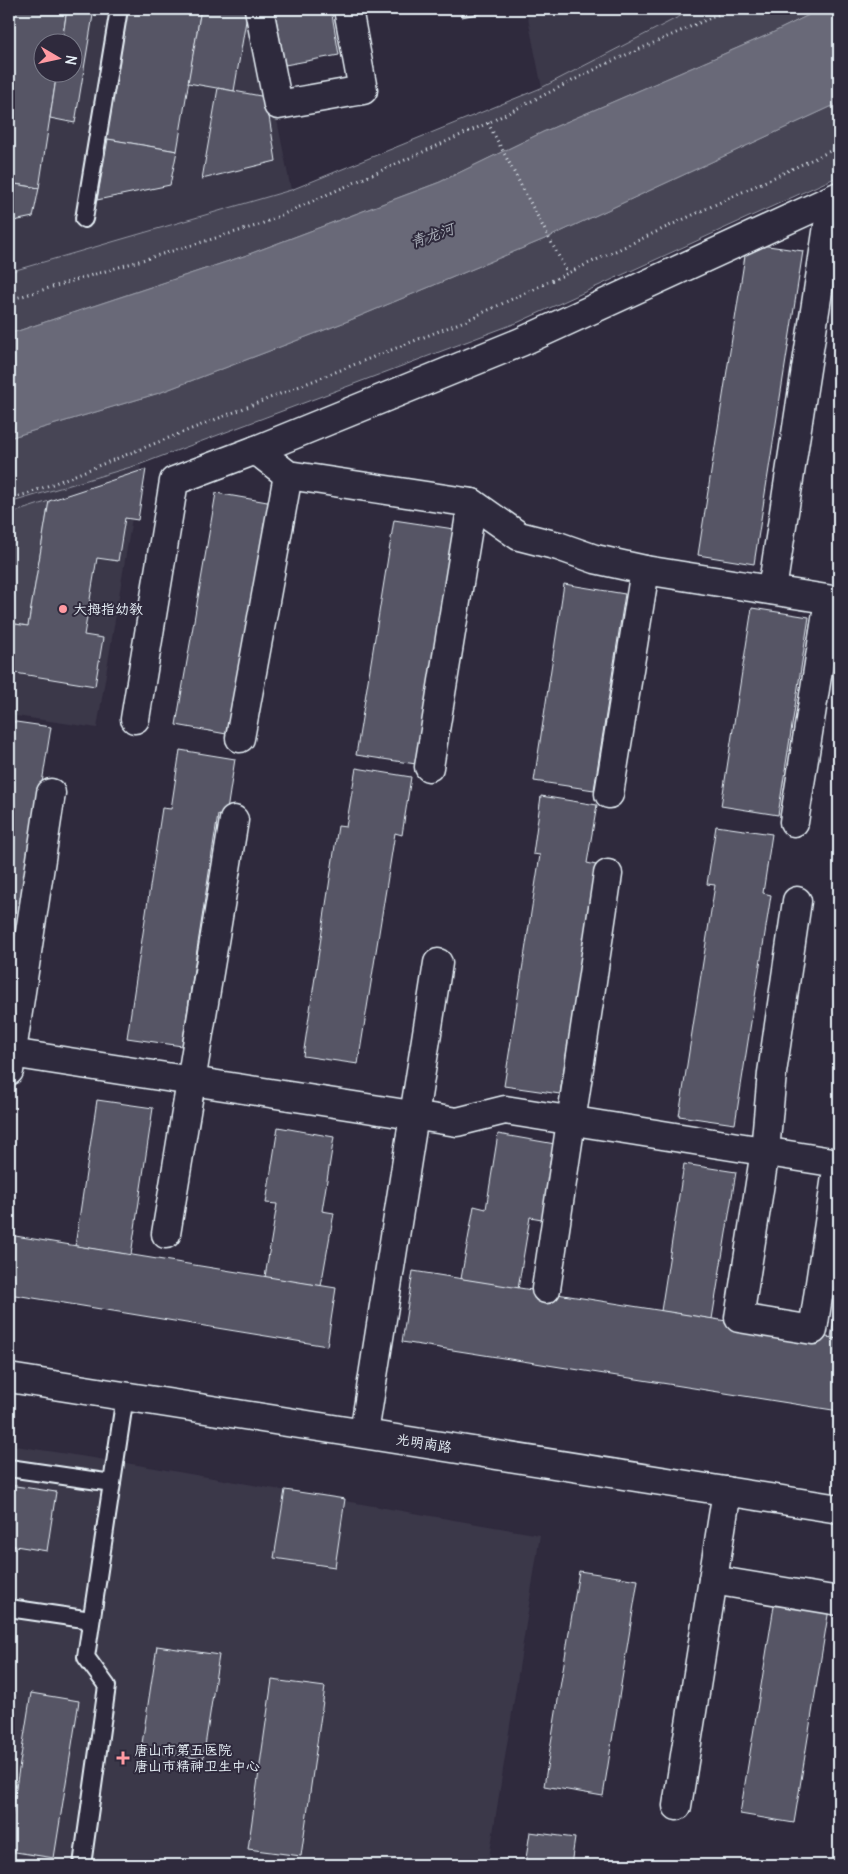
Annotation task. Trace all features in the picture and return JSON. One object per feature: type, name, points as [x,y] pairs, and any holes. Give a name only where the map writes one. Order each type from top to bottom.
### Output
[{"type":"street","points":[[259,9],[278,105],[363,90],[348,9]]},
{"type":"street","points":[[135,719],[174,481],[256,450],[521,342],[836,198]]},
{"type":"street","points":[[772,590],[836,198]]},
{"type":"street","points":[[256,450],[288,475],[472,503],[519,536],[558,546],[595,559],[645,570],[834,600],[794,822]]},
{"type":"street","points":[[240,738],[288,475]]},
{"type":"street","points":[[429,767],[472,503]]},
{"type":"street","points":[[608,794],[645,570]]},
{"type":"street","points":[[51,793],[10,1062],[191,1082],[457,1122],[505,1110],[571,1120],[765,1151],[838,1163],[812,1330],[739,1318],[765,1151],[772,1073],[797,901]]},
{"type":"street","points":[[166,1234],[234,820]]},
{"type":"street","points":[[546,1289],[608,874]]},
{"type":"street","points":[[364,1433],[438,964]]},
{"type":"street","name":"光明南路","points":[[9,1378],[839,1509]]},
{"type":"street","points":[[677,1806],[727,1490]]},
{"type":"street","points":[[713,1580],[839,1601]]},
{"type":"lane","points":[[84,219],[119,9]]},
{"type":"lane","points":[[82,1865],[107,1686],[86,1657],[125,1396]]},
{"type":"lane","points":[[9,1468],[112,1483]]},
{"type":"lane","points":[[9,1608],[91,1620]]},
{"type":"path","points":[[9,300],[259,224],[488,123],[610,62],[731,9]]},
{"type":"path","points":[[488,123],[567,272]]},
{"type":"path","points":[[9,498],[27,494],[467,320],[839,147]]},
{"type":"shaded area","points":[[9,9],[255,9],[291,190],[9,272]]},
{"type":"shaded area","points":[[526,9],[694,9],[542,88]]},
{"type":"shaded area","points":[[694,9],[821,9],[770,34],[543,132],[440,182],[244,256],[9,334],[9,272],[291,190],[541,88]]},
{"type":"shaded area","points":[[839,103],[839,176],[519,322],[141,464],[9,503],[9,438],[159,393],[348,321],[547,238]]},
{"type":"shaded area","name":"大拇指幼教","points":[[141,464],[97,728],[9,715],[9,503]]},
{"type":"shaded area","points":[[49,501],[28,626],[9,623],[9,514]]},
{"type":"shaded area","points":[[9,1445],[132,1464],[540,1535],[488,1865],[9,1865]]},
{"type":"water","name":"青龙河","points":[[821,9],[839,9],[839,103],[547,238],[348,321],[159,393],[9,438],[9,334],[244,256],[440,182],[543,132],[770,34]]},
{"type":"building","points":[[9,9],[67,9],[64,32],[32,32],[32,82],[55,82],[39,188],[9,183]]},
{"type":"building","points":[[67,9],[94,9],[82,81],[82,32],[64,32]]},
{"type":"building","points":[[122,9],[201,9],[177,151],[101,138]]},
{"type":"building","points":[[201,9],[248,9],[234,91],[188,83]]},
{"type":"building","points":[[274,9],[331,9],[339,55],[285,65]]},
{"type":"building","points":[[460,9],[500,9],[462,17]]},
{"type":"building","points":[[55,82],[82,82],[75,123],[50,118]]},
{"type":"building","points":[[218,88],[266,97],[276,161],[202,179]]},
{"type":"building","points":[[108,139],[177,151],[170,185],[97,200]]},
{"type":"building","points":[[9,183],[39,188],[33,217],[9,222]]},
{"type":"building","points":[[747,243],[803,251],[754,564],[698,555]]},
{"type":"building","points":[[146,469],[138,520],[125,518],[118,561],[97,558],[84,635],[103,638],[95,686],[9,672],[9,623],[28,626],[49,501]]},
{"type":"building","points":[[216,493],[273,503],[232,735],[176,725]]},
{"type":"building","points":[[394,520],[454,529],[416,764],[356,755]]},
{"type":"building","points":[[564,584],[625,594],[594,790],[534,781]]},
{"type":"building","points":[[752,608],[809,617],[778,815],[721,806]]},
{"type":"building","points":[[9,721],[51,727],[12,969],[9,968]]},
{"type":"building","points":[[180,750],[235,759],[226,817],[218,815],[182,1046],[127,1038],[162,808],[171,809]]},
{"type":"building","points":[[356,768],[411,777],[402,835],[395,833],[358,1064],[303,1056],[338,826],[346,827]]},
{"type":"building","points":[[541,796],[597,805],[587,863],[596,865],[560,1094],[504,1086],[540,855],[533,854]]},
{"type":"building","points":[[716,826],[772,834],[763,893],[771,895],[735,1124],[679,1116],[715,885],[707,884]]},
{"type":"building","points":[[97,1100],[153,1108],[131,1255],[75,1246]]},
{"type":"building","points":[[278,1127],[334,1137],[322,1211],[334,1213],[321,1286],[265,1277],[277,1204],[266,1203]]},
{"type":"building","points":[[498,1134],[555,1144],[542,1219],[530,1217],[518,1289],[461,1279],[474,1206],[486,1209]]},
{"type":"building","points":[[684,1164],[736,1172],[712,1319],[661,1311]]},
{"type":"building","points":[[9,1235],[336,1288],[327,1346],[9,1294]]},
{"type":"building","points":[[413,1271],[839,1339],[839,1411],[402,1342]]},
{"type":"building","points":[[839,1286],[839,1339],[831,1338]]},
{"type":"building","points":[[9,1485],[56,1492],[47,1551],[9,1545]]},
{"type":"building","points":[[285,1490],[345,1499],[335,1567],[274,1558]]},
{"type":"building","points":[[579,1571],[638,1580],[603,1796],[544,1786]]},
{"type":"building","points":[[775,1600],[829,1609],[794,1823],[740,1814]]},
{"type":"building","points":[[157,1646],[219,1655],[203,1759],[141,1750]]},
{"type":"building","points":[[272,1680],[325,1687],[301,1856],[248,1849]]},
{"type":"building","points":[[31,1693],[79,1701],[54,1858],[9,1851],[9,1832]]},
{"type":"building","points":[[530,1832],[575,1838],[571,1865],[525,1865]]},
{"type":"place","name":"大拇指幼教","points":[[63,609]]},
{"type":"place","name":"唐山市第五医院 唐山市精神卫生中心","points":[[123,1758]]}]
